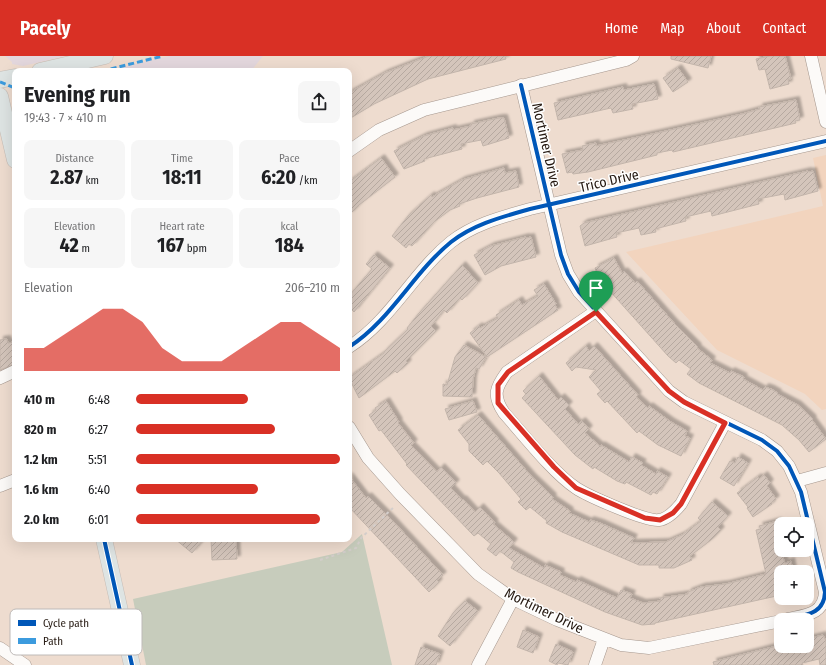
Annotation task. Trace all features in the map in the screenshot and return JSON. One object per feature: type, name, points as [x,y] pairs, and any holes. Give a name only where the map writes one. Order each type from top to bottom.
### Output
[{"type":"main road","points":[[53,68],[100,57]]},
{"type":"main road","points":[[0,80],[12,78]]},
{"type":"main road","points":[[0,96],[12,147]]},
{"type":"main road","points":[[105,542],[120,609]]},
{"type":"main road","points":[[130,655],[132,665]]},
{"type":"street","points":[[352,149],[379,130],[424,110],[626,60],[633,56]]},
{"type":"street","points":[[811,56],[826,122]]},
{"type":"street","name":"Mortimer Drive","points":[[521,86],[549,206],[561,254],[568,274],[578,292],[669,391],[684,402],[762,440],[777,451],[797,481],[824,592],[824,601],[821,608],[813,613]]},
{"type":"street","name":"Trico Drive","points":[[352,345],[373,329],[437,255],[451,242],[487,222],[826,141]]},
{"type":"street","points":[[596,312],[508,372],[498,385],[497,392],[498,403],[504,412],[554,467],[576,488],[645,518],[660,520],[673,513],[681,504],[725,423]]},
{"type":"street","points":[[0,378],[12,372]]},
{"type":"street","name":"Mortimer Drive","points":[[352,432],[368,458],[400,494],[478,574],[513,599],[557,620],[604,639],[634,648],[649,648],[774,622]]},
{"type":"street","points":[[797,481],[826,473]]},
{"type":"street","points":[[0,486],[12,481]]},
{"type":"street","points":[[478,665],[513,599]]},
{"type":"street","points":[[595,665],[604,639]]},
{"type":"street","points":[[0,648],[10,655]]},
{"type":"street","points":[[10,655],[25,665]]},
{"type":"path","points":[[320,560],[356,548],[361,538],[394,506]]},
{"type":"shaded area","points":[[5,56],[66,56],[23,66],[12,64],[12,62]]},
{"type":"shaded area","points":[[169,56],[263,56],[253,68],[120,68]]},
{"type":"shaded area","points":[[826,155],[826,409],[822,410],[805,394],[717,350],[626,252],[823,206],[813,158]]},
{"type":"green space","points":[[362,534],[392,665],[146,665],[142,645],[142,609],[135,609],[133,599],[342,552]]},
{"type":"building","points":[[429,56],[505,56],[506,59],[428,79],[374,104],[352,117],[352,91],[385,73]]},
{"type":"building","points":[[671,56],[711,56],[708,68],[671,59]]},
{"type":"building","points":[[770,56],[785,56],[791,79],[788,79],[789,84],[770,89],[765,69],[759,70],[756,59]]},
{"type":"building","points":[[678,68],[688,82],[673,92],[663,78]]},
{"type":"building","points":[[654,84],[658,99],[632,104],[633,109],[613,113],[611,108],[558,120],[554,103],[623,87],[624,90]]},
{"type":"building","points":[[796,100],[800,120],[795,121],[796,123],[673,152],[672,150],[657,153],[657,155],[588,172],[573,174],[572,172],[567,173],[562,154],[583,150],[582,146],[596,143],[596,146],[657,133],[742,114],[760,109],[759,107]]},
{"type":"building","points":[[504,118],[509,138],[483,146],[481,140],[461,144],[462,149],[424,159],[425,161],[404,169],[394,151],[424,136],[453,128],[453,130],[471,126],[471,124]]},
{"type":"building","points":[[381,158],[395,177],[352,212],[352,180]]},
{"type":"building","points":[[504,168],[505,173],[516,171],[519,187],[459,204],[460,206],[450,210],[434,222],[412,246],[409,244],[406,248],[392,236],[408,216],[431,195],[432,197],[462,180]]},
{"type":"building","points":[[813,171],[818,191],[785,200],[784,194],[758,199],[759,204],[712,216],[711,211],[685,217],[686,221],[655,229],[656,232],[641,235],[639,228],[616,233],[617,237],[585,246],[580,226],[584,223]]},
{"type":"building","points":[[531,237],[536,257],[501,266],[485,275],[474,255],[491,246]]},
{"type":"building","points":[[374,255],[390,268],[354,312],[352,310],[352,292],[372,269],[366,264]]},
{"type":"building","points":[[614,258],[622,273],[624,271],[635,283],[637,281],[674,323],[698,347],[697,348],[712,360],[710,363],[730,373],[731,371],[744,377],[743,379],[763,390],[765,387],[771,389],[778,393],[777,394],[798,405],[813,419],[812,420],[826,439],[809,452],[799,440],[782,425],[699,383],[687,374],[691,369],[679,360],[676,363],[668,356],[600,280],[595,268]]},
{"type":"building","points":[[462,265],[478,283],[462,300],[460,298],[447,313],[444,310],[431,326],[436,331],[406,361],[408,363],[397,373],[395,371],[359,398],[352,384],[352,376],[384,353],[408,329],[407,328]]},
{"type":"building","points":[[544,284],[558,310],[487,357],[470,333],[479,326],[480,328],[498,318],[496,315],[519,300],[522,305],[538,296],[534,290]]},
{"type":"building","points":[[7,339],[8,343],[12,342],[12,365],[0,370],[0,340]]},
{"type":"building","points":[[464,345],[486,357],[479,369],[476,368],[473,379],[472,397],[443,396],[443,384],[447,385],[455,357]]},
{"type":"building","points":[[586,346],[589,351],[594,346],[638,395],[636,397],[648,408],[649,406],[671,422],[687,431],[685,436],[690,438],[681,456],[658,445],[639,431],[637,433],[607,401],[605,403],[597,394],[601,391],[589,377],[596,370],[576,367],[572,371],[566,363]]},
{"type":"building","points":[[539,376],[558,400],[561,397],[569,405],[565,409],[578,424],[582,421],[589,429],[585,433],[601,447],[601,445],[629,462],[632,457],[643,463],[641,465],[656,474],[657,471],[668,477],[657,494],[653,492],[651,495],[626,482],[625,484],[617,481],[594,467],[593,469],[575,455],[522,398],[526,394],[523,391]]},
{"type":"building","points":[[386,401],[399,422],[398,423],[414,443],[411,445],[437,472],[441,467],[456,483],[451,488],[462,500],[463,499],[475,512],[480,507],[495,523],[493,524],[514,542],[509,548],[544,568],[545,565],[561,572],[560,575],[576,582],[577,580],[617,598],[621,590],[632,594],[630,598],[643,603],[661,601],[660,598],[688,594],[688,592],[701,587],[726,584],[766,574],[756,530],[761,529],[759,526],[774,522],[774,557],[783,557],[785,563],[791,561],[792,565],[774,565],[774,597],[655,624],[642,625],[605,612],[518,572],[511,568],[514,562],[500,551],[496,556],[487,549],[491,544],[478,533],[474,536],[406,465],[407,464],[381,430],[379,431],[369,415],[376,410],[375,408]]},
{"type":"building","points":[[473,401],[477,412],[449,420],[445,409]]},
{"type":"building","points":[[478,415],[532,477],[553,497],[552,499],[570,511],[569,513],[589,522],[590,520],[600,523],[634,538],[631,543],[666,542],[682,535],[701,521],[698,518],[712,502],[728,516],[718,527],[721,530],[711,540],[690,556],[692,560],[674,568],[659,568],[659,565],[639,565],[562,532],[546,523],[547,521],[530,507],[526,510],[518,502],[521,499],[499,473],[487,461],[483,465],[469,451],[469,444],[458,430]]},
{"type":"building","points":[[738,457],[748,463],[734,486],[720,478],[730,461],[735,463]]},
{"type":"building","points":[[764,475],[770,483],[767,486],[776,499],[771,503],[772,504],[753,517],[747,508],[748,507],[737,493],[758,477],[759,479]]},
{"type":"building","points":[[352,480],[366,498],[368,496],[391,519],[443,575],[437,580],[439,582],[429,592],[352,510]]},
{"type":"building","points":[[179,542],[201,542],[192,553]]},
{"type":"building","points":[[211,542],[236,542],[237,559],[212,560]]},
{"type":"building","points":[[465,601],[478,611],[450,646],[438,636],[453,613]]},
{"type":"building","points":[[523,630],[539,637],[533,653],[517,647]]},
{"type":"building","points":[[823,635],[826,641],[826,665],[820,665],[819,659],[802,663],[803,665],[714,665],[713,662],[774,647],[774,653],[814,653],[814,637]]},
{"type":"building","points":[[556,644],[573,652],[568,665],[558,663],[557,665],[549,661]]},
{"type":"building","points":[[421,647],[440,654],[436,665],[415,665]]},
{"type":"marked path","points":[[114,68],[163,56]]},
{"type":"marked path","points":[[0,82],[12,87]]},
{"type":"cycle path","points":[[521,85],[561,255],[568,274],[579,292],[669,391],[684,402],[762,440],[777,451],[789,466],[801,492],[825,592],[824,600],[821,606],[811,613]]},
{"type":"cycle path","points":[[352,345],[377,324],[437,254],[469,230],[499,218],[530,209],[826,141]]},
{"type":"cycle path","points":[[105,542],[120,609]]},
{"type":"cycle path","points":[[130,655],[132,665]]},
{"type":"route","points":[[596,312],[658,381],[669,391],[684,402],[725,423],[681,504],[673,513],[660,520],[645,518],[576,488],[554,467],[504,412],[498,403],[498,385],[508,372],[596,312]]}]
